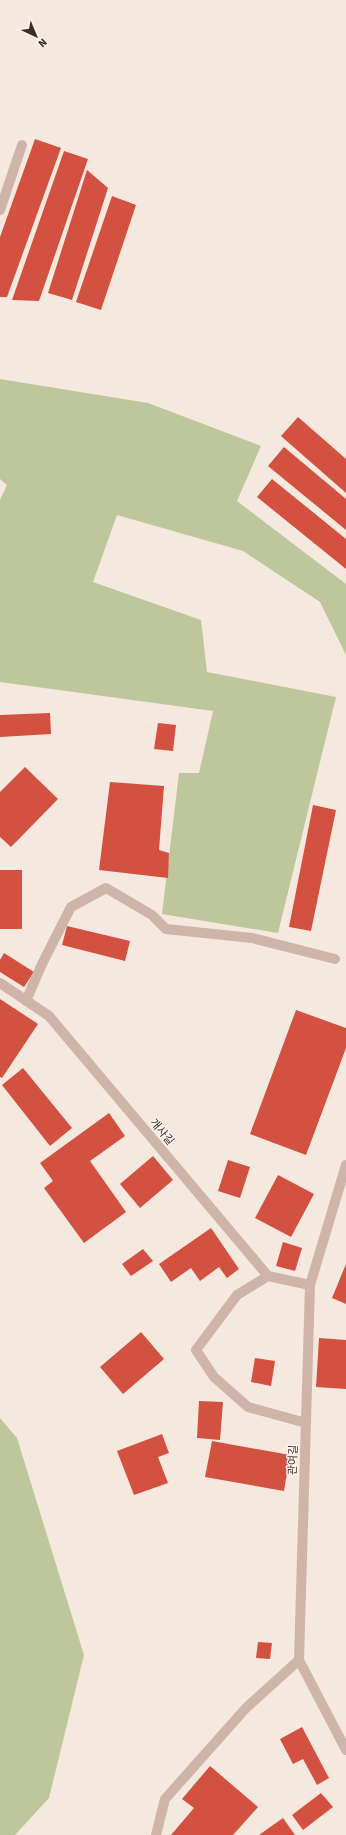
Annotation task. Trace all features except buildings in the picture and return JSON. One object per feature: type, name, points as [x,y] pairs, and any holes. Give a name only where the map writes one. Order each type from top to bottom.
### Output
[{"type":"street","points":[[0,210],[22,145]]},
{"type":"street","points":[[26,1001],[42,964],[71,907],[106,888],[152,915],[166,929],[252,938],[336,959]]},
{"type":"street","name":"개사길","points":[[0,983],[49,1016],[268,1276]]},
{"type":"street","name":"관여길","points":[[346,1165],[310,1285],[299,1660],[346,1750]]},
{"type":"street","points":[[306,1423],[248,1407],[214,1377],[196,1350],[237,1295],[268,1276],[310,1285]]},
{"type":"street","points":[[156,1835],[165,1799],[246,1708],[299,1660]]},
{"type":"green space","points":[[0,379],[148,403],[261,446],[237,501],[346,584],[346,655],[320,602],[243,551],[117,515],[93,582],[201,620],[207,672],[336,697],[278,933],[162,914],[179,773],[199,773],[213,711],[0,682],[0,500],[7,485],[0,479]]},
{"type":"green space","points":[[0,1418],[17,1438],[84,1655],[49,1798],[15,1835],[0,1835]]}]
